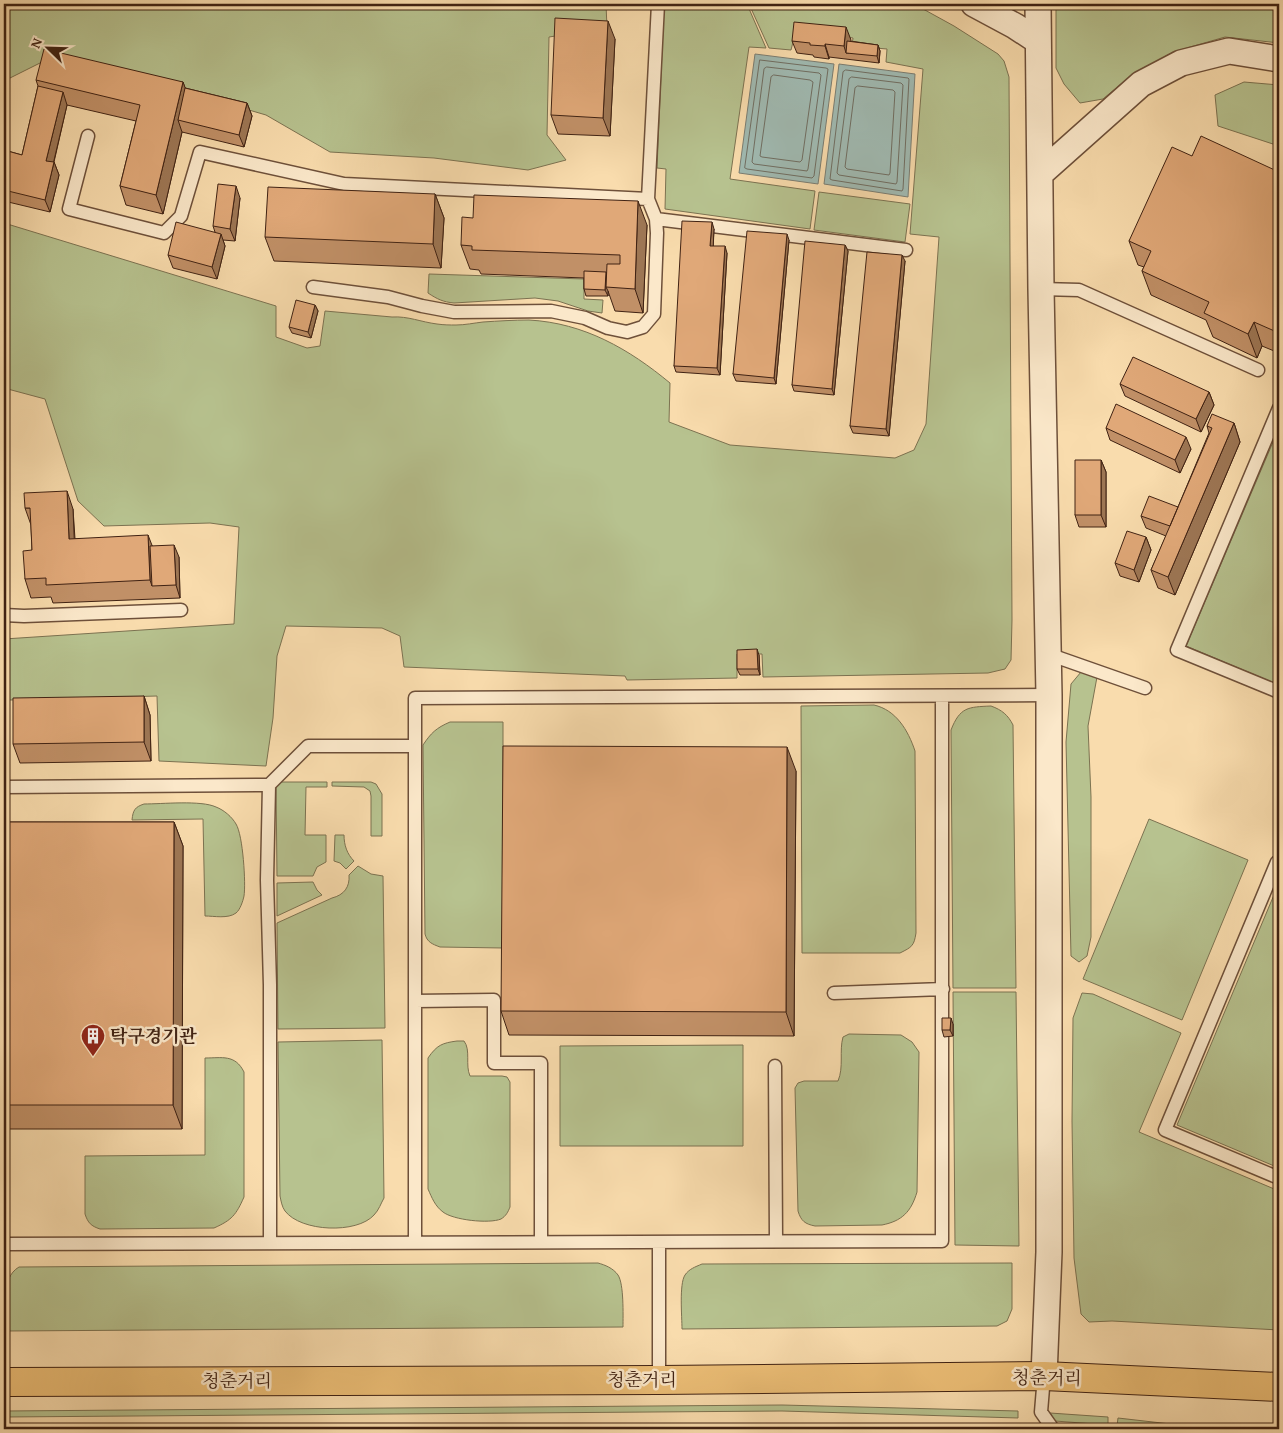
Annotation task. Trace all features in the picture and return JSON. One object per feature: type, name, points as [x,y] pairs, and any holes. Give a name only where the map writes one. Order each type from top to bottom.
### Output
[{"type":"main road","name":"청춘거리","points":[[4,1382],[659,1380],[1044,1376],[1279,1387]]},
{"type":"street","points":[[974,4],[1038,41]]},
{"type":"street","points":[[1038,4],[1048,654],[1049,1252],[1044,1376]]},
{"type":"street","points":[[1040,174],[1141,84],[1181,63],[1230,51],[1279,59]]},
{"type":"lane","points":[[313,287],[388,297],[454,312],[551,311],[585,318],[608,328],[627,332],[643,327],[654,314],[657,233],[656,219],[648,198],[658,4]]},
{"type":"lane","points":[[88,136],[69,209],[164,233],[181,216],[200,152],[344,184],[648,198]]},
{"type":"lane","points":[[656,219],[906,250]]},
{"type":"lane","points":[[1041,289],[1079,290],[1258,370]]},
{"type":"lane","points":[[1279,408],[1177,650],[1279,692]]},
{"type":"lane","points":[[4,615],[24,616],[181,610]]},
{"type":"lane","points":[[1048,654],[1145,688]]},
{"type":"lane","points":[[415,1243],[415,698],[1048,695]]},
{"type":"lane","points":[[4,1244],[942,1241],[942,696]]},
{"type":"lane","points":[[270,1243],[270,985],[267,880],[269,786],[308,746],[415,746]]},
{"type":"lane","points":[[4,786],[269,786]]},
{"type":"lane","points":[[1279,863],[1277,862],[1165,1130],[1279,1178]]},
{"type":"lane","points":[[834,993],[943,990]]},
{"type":"lane","points":[[415,1001],[494,1000],[494,1063],[541,1063],[541,1242]]},
{"type":"lane","points":[[776,1066],[776,1241]]},
{"type":"lane","points":[[659,1242],[659,1380]]},
{"type":"lane","points":[[1044,1376],[1042,1412],[1053,1429]]},
{"type":"green space","points":[[4,4],[606,4],[607,28],[549,37],[547,135],[566,160],[528,170],[434,158],[330,152],[266,115],[150,81],[40,63],[4,81]]},
{"type":"green space","points":[[664,4],[747,4],[766,48],[749,47],[730,179],[815,191],[810,229],[665,209],[666,169],[657,168]]},
{"type":"green space","points":[[749,4],[914,4],[954,26],[998,54],[1004,61],[1009,77],[1012,620],[1011,660],[1005,669],[988,673],[763,677],[762,654],[737,654],[737,678],[627,680],[625,676],[404,667],[400,636],[382,628],[286,626],[277,656],[273,718],[266,766],[159,761],[157,696],[10,700],[4,702],[4,639],[234,624],[239,527],[210,523],[104,526],[78,501],[45,399],[4,388],[4,223],[276,306],[276,337],[307,348],[320,346],[325,311],[404,317],[447,325],[518,320],[549,322],[587,332],[638,359],[670,383],[669,422],[730,445],[895,458],[914,450],[926,424],[939,237],[910,234],[923,69],[886,62],[887,49],[852,46],[853,38],[796,30],[791,50],[769,48]]},
{"type":"green space","points":[[1056,4],[1279,4],[1279,43],[1225,37],[1173,52],[1127,79],[1103,99],[1080,103],[1064,84],[1056,68]]},
{"type":"green space","points":[[1244,82],[1279,85],[1279,146],[1218,126],[1215,95]]},
{"type":"green space","points":[[819,192],[910,204],[905,242],[814,230]]},
{"type":"green space","points":[[429,274],[584,279],[584,299],[603,300],[602,313],[588,311],[558,301],[535,298],[447,302],[437,299],[428,293]]},
{"type":"green space","points":[[1279,428],[1279,685],[1186,646]]},
{"type":"green space","points":[[1081,672],[1097,677],[1088,726],[1091,797],[1091,937],[1087,956],[1079,962],[1071,956],[1066,742],[1071,684]]},
{"type":"green space","points":[[874,705],[889,711],[895,716],[909,736],[915,751],[916,933],[914,941],[910,947],[900,953],[802,953],[801,706]]},
{"type":"green space","points":[[991,706],[1004,713],[1013,725],[1016,988],[953,988],[951,730],[954,722],[966,710]]},
{"type":"green space","points":[[450,722],[503,722],[503,948],[440,947],[430,942],[425,934],[423,745],[434,731]]},
{"type":"green space","points":[[276,782],[327,782],[327,787],[306,787],[305,835],[326,835],[326,862],[317,867],[313,876],[277,876]]},
{"type":"green space","points":[[332,782],[371,782],[376,784],[382,794],[382,836],[371,836],[370,791],[364,787],[332,786]]},
{"type":"green space","points":[[191,803],[209,805],[222,810],[232,819],[236,824],[242,848],[245,890],[242,903],[236,913],[225,917],[205,916],[203,819],[132,820],[135,809],[144,804]]},
{"type":"green space","points":[[1149,819],[1248,860],[1182,1020],[1083,979]]},
{"type":"green space","points":[[335,835],[344,835],[346,849],[354,861],[346,869],[340,863],[334,861]]},
{"type":"green space","points":[[358,866],[371,874],[383,876],[385,1028],[278,1029],[277,923],[340,895],[347,887],[349,875]]},
{"type":"green space","points":[[313,882],[322,895],[277,916],[277,883]]},
{"type":"green space","points":[[1279,883],[1279,1168],[1177,1125]]},
{"type":"green space","points":[[953,992],[1016,992],[1019,1246],[955,1245]]},
{"type":"green space","points":[[1082,993],[1093,994],[1181,1033],[1139,1132],[1279,1191],[1279,1330],[1112,1321],[1089,1322],[1081,1314],[1074,1258],[1072,1121],[1073,1018]]},
{"type":"green space","points":[[849,1034],[901,1035],[912,1042],[919,1052],[917,1192],[909,1210],[900,1218],[889,1223],[882,1225],[815,1226],[804,1222],[798,1211],[795,1088],[798,1083],[804,1081],[838,1081],[841,1070],[843,1037]]},
{"type":"green space","points":[[382,1040],[384,1198],[374,1215],[366,1221],[355,1225],[343,1228],[329,1228],[303,1223],[285,1211],[280,1196],[278,1042]]},
{"type":"green space","points":[[464,1041],[466,1045],[470,1076],[502,1076],[507,1077],[510,1082],[510,1207],[501,1219],[488,1221],[471,1220],[448,1215],[434,1202],[428,1189],[428,1058],[440,1045]]},
{"type":"green space","points":[[743,1045],[743,1146],[560,1146],[560,1046]]},
{"type":"green space","points":[[205,1058],[228,1058],[236,1062],[244,1072],[244,1197],[236,1213],[214,1228],[100,1229],[92,1225],[85,1214],[85,1156],[205,1155]]},
{"type":"green space","points":[[598,1263],[614,1270],[620,1279],[623,1300],[623,1327],[6,1331],[6,1287],[13,1272],[19,1267]]},
{"type":"green space","points":[[1012,1263],[1012,1309],[1007,1321],[997,1326],[682,1329],[681,1293],[683,1279],[688,1271],[702,1264]]},
{"type":"green space","points":[[782,1405],[1018,1411],[1018,1418],[782,1411],[4,1417],[4,1411]]},
{"type":"green space","points":[[1050,1413],[1108,1417],[1108,1425],[1055,1421]]},
{"type":"green space","points":[[1118,1418],[1214,1429],[1147,1429],[1117,1426]]},
{"type":"water","points":[[755,54],[834,64],[818,184],[739,173]]},
{"type":"water","points":[[839,64],[915,74],[908,197],[824,184]]},
{"type":"building","points":[[555,18],[608,21],[603,118],[551,115]]},
{"type":"building","points":[[794,22],[846,27],[844,46],[810,45],[810,43],[792,41]]},
{"type":"building","points":[[847,41],[878,45],[877,56],[846,53]]},
{"type":"building","points":[[44,49],[183,82],[156,195],[120,186],[140,105],[36,80]]},
{"type":"building","points":[[38,86],[63,92],[46,161],[54,162],[45,200],[4,190],[4,150],[22,155]]},
{"type":"building","points":[[185,88],[247,103],[239,135],[178,120]]},
{"type":"building","points":[[1201,136],[1279,172],[1279,333],[1254,322],[1248,334],[1204,313],[1209,302],[1142,271],[1151,251],[1129,241],[1172,147],[1192,156]]},
{"type":"building","points":[[218,184],[236,186],[230,229],[213,226]]},
{"type":"building","points":[[268,187],[435,194],[433,244],[265,237]]},
{"type":"building","points":[[474,195],[638,201],[635,289],[606,287],[607,264],[620,264],[620,255],[472,250],[472,246],[461,245],[462,217],[473,218]]},
{"type":"building","points":[[682,221],[712,222],[710,246],[725,246],[717,368],[674,366]]},
{"type":"building","points":[[176,222],[221,234],[212,267],[168,255]]},
{"type":"building","points":[[747,231],[787,234],[774,378],[733,374]]},
{"type":"building","points":[[805,241],[845,245],[832,389],[792,385]]},
{"type":"building","points":[[867,252],[902,255],[886,429],[850,426]]},
{"type":"building","points":[[584,271],[606,272],[605,290],[584,289]]},
{"type":"building","points":[[296,300],[315,305],[308,332],[289,327]]},
{"type":"building","points":[[1133,357],[1209,392],[1196,419],[1120,384]]},
{"type":"building","points":[[1116,404],[1186,437],[1175,460],[1106,428]]},
{"type":"building","points":[[1212,414],[1234,423],[1168,577],[1151,570],[1212,428],[1207,426]]},
{"type":"building","points":[[1075,460],[1101,460],[1101,515],[1075,515]]},
{"type":"building","points":[[67,491],[69,539],[148,535],[150,580],[46,585],[46,578],[25,579],[23,551],[32,550],[30,508],[25,508],[24,493]]},
{"type":"building","points":[[1149,496],[1178,507],[1170,526],[1141,516]]},
{"type":"building","points":[[1127,531],[1146,537],[1134,570],[1115,563]]},
{"type":"building","points":[[174,545],[176,585],[152,586],[150,546]]},
{"type":"building","points":[[757,649],[758,669],[737,669],[737,650]]},
{"type":"building","points":[[144,696],[144,742],[13,744],[13,698]]},
{"type":"building","points":[[503,746],[787,747],[786,1012],[501,1011]]},
{"type":"building","name":"탁구경기관","points":[[4,822],[174,822],[173,1105],[4,1105]]},
{"type":"building","points":[[942,1018],[951,1018],[950,1030],[942,1030]]},
{"type":"place","name":"탁구경기관","points":[[93,1057]]}]
